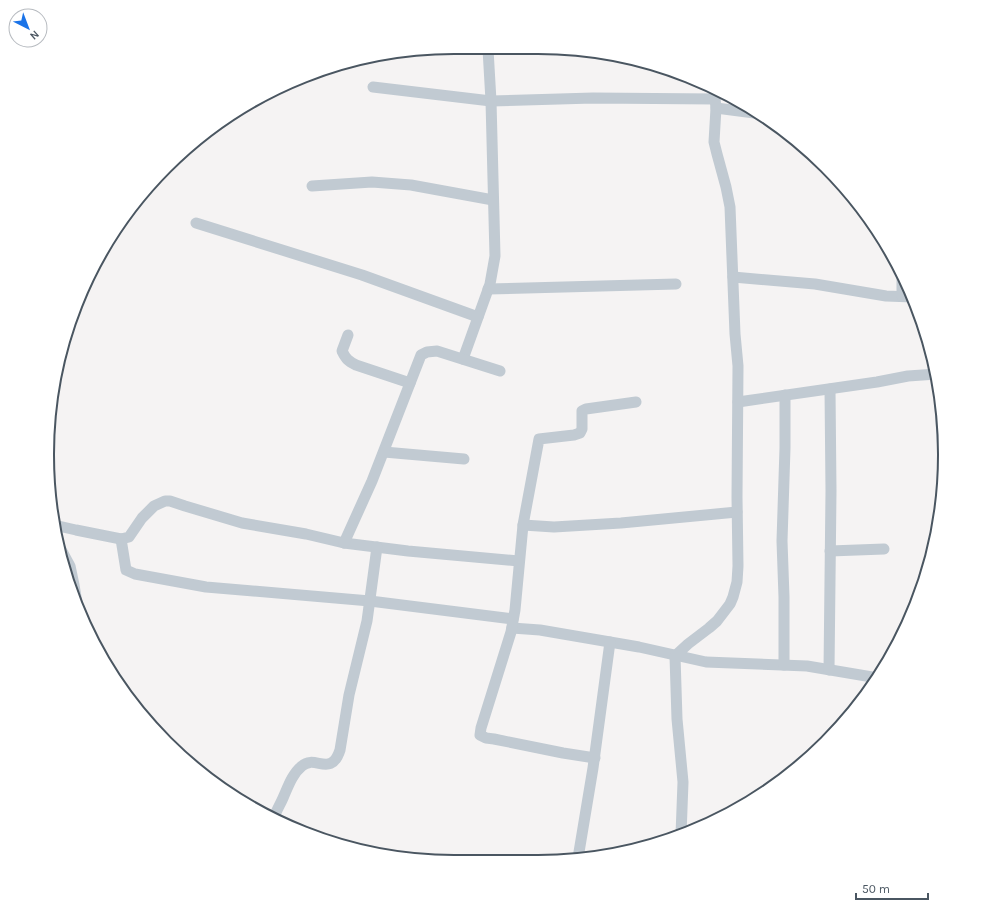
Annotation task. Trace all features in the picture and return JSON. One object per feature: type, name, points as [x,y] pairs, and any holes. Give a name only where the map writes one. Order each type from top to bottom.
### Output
[{"type":"street","points":[[463,359],[490,284],[495,256],[488,54]]},
{"type":"street","points":[[373,87],[491,101],[593,98],[715,99],[731,104]]},
{"type":"street","points":[[684,828],[683,782],[677,719],[675,656],[717,621],[730,604],[737,582],[738,566],[738,358],[735,334],[730,207],[714,142],[715,99]]},
{"type":"street","points":[[312,186],[372,182],[411,185],[494,200]]},
{"type":"street","points":[[196,223],[362,275],[478,317]]},
{"type":"street","points":[[733,277],[815,284],[886,296],[906,296]]},
{"type":"street","points":[[488,289],[676,284]]},
{"type":"street","points":[[348,335],[342,351],[345,358],[356,365],[410,383]]},
{"type":"street","points":[[344,543],[384,452],[421,355],[424,353],[437,351],[500,371]]},
{"type":"street","points":[[738,402],[908,376],[930,375]]},
{"type":"street","points":[[829,670],[831,491],[830,389]]},
{"type":"street","points":[[784,665],[782,541],[785,395]]},
{"type":"street","points":[[595,758],[486,738],[480,735],[480,728],[513,623],[523,525],[539,439],[580,433],[582,429],[582,411],[586,409],[636,402]]},
{"type":"street","points":[[384,452],[464,459]]},
{"type":"street","points":[[61,526],[121,539],[129,537],[142,518],[154,506],[165,501],[170,501],[242,523],[306,534],[344,543],[416,552],[519,561]]},
{"type":"street","points":[[523,525],[554,527],[737,512]]},
{"type":"street","points":[[121,539],[126,570],[135,574],[206,587],[370,601],[513,623],[540,630],[639,647],[706,662],[807,666],[869,679]]},
{"type":"street","points":[[276,813],[293,777],[302,766],[307,763],[332,763],[338,757],[349,695],[363,641],[377,547]]},
{"type":"street","points":[[830,551],[884,549]]},
{"type":"street","points":[[579,853],[595,758],[610,642]]}]
